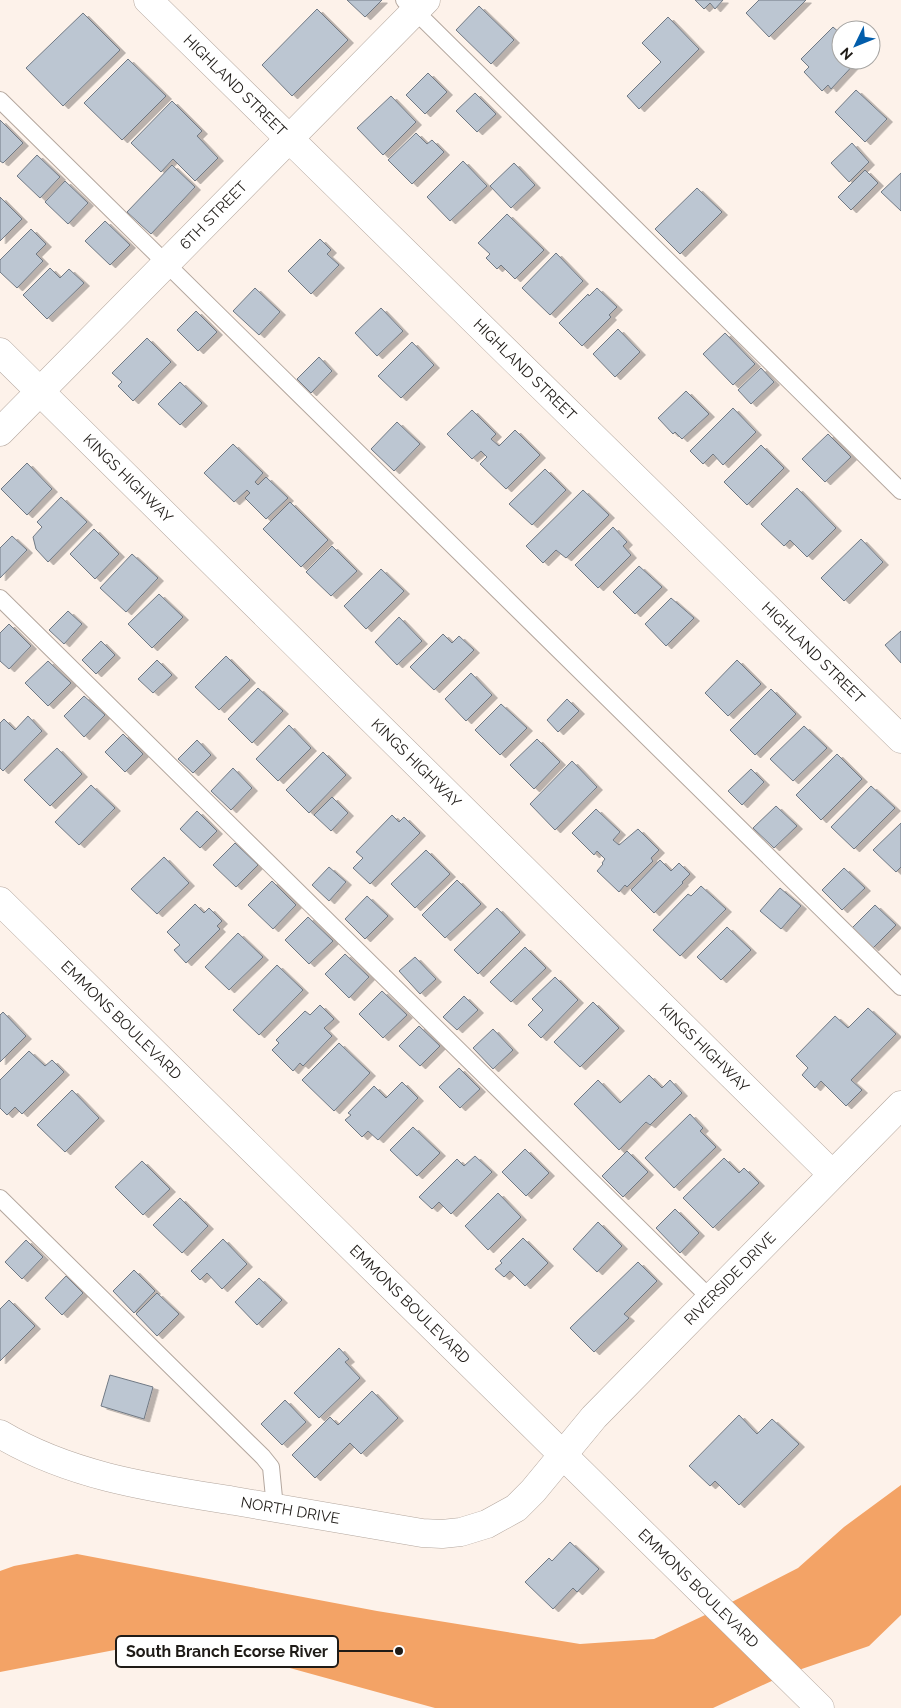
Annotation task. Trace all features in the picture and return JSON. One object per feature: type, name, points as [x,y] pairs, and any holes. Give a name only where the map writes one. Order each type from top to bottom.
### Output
[{"type":"street","name":"HIGHLAND STREET","points":[[148,0],[901,739]]},
{"type":"street","name":"6TH STREET","points":[[0,432],[289,140],[415,4]]},
{"type":"street","name":"KINGS HIGHWAY","points":[[0,352],[832,1174]]},
{"type":"street","name":"EMMONS BOULEVARD","points":[[0,901],[820,1708]]},
{"type":"street","name":"RIVERSIDE DRIVE","points":[[561,1455],[594,1417],[901,1105]]},
{"type":"street","name":"NORTH DRIVE","points":[[0,1434],[52,1460],[88,1473],[138,1485],[422,1533],[442,1534],[461,1532],[487,1524],[516,1508],[561,1455]]},
{"type":"lane","points":[[415,4],[901,491]]},
{"type":"lane","points":[[0,100],[901,986]]},
{"type":"lane","points":[[0,598],[710,1298]]},
{"type":"lane","points":[[0,1198],[263,1457],[271,1467],[275,1508]]},
{"type":"shaded area","points":[[901,1485],[901,1615],[869,1646],[787,1674],[713,1708],[435,1708],[268,1662],[125,1648],[0,1672],[0,1571],[14,1566],[77,1554],[377,1611],[580,1644],[654,1639],[798,1568],[844,1527]]},
{"type":"building","points":[[347,0],[382,0],[365,17]]},
{"type":"building","points":[[695,0],[723,0],[715,9],[710,3],[704,9]]},
{"type":"building","points":[[759,0],[806,0],[769,37],[746,13]]},
{"type":"building","points":[[479,6],[514,40],[491,64],[456,30]]},
{"type":"building","points":[[317,9],[348,40],[292,96],[262,65]]},
{"type":"building","points":[[83,13],[120,50],[63,106],[26,68]]},
{"type":"building","points":[[668,17],[699,49],[639,109],[627,96],[661,62],[642,43]]},
{"type":"building","points":[[831,29],[831,70],[849,70],[831,89],[828,85],[822,91],[804,72],[809,67],[801,59]]},
{"type":"building","points":[[128,59],[166,96],[122,140],[84,103]]},
{"type":"building","points":[[428,73],[447,92],[425,114],[406,95]]},
{"type":"building","points":[[856,90],[887,119],[865,142],[835,112]]},
{"type":"building","points":[[475,93],[496,114],[477,132],[456,111]]},
{"type":"building","points":[[391,96],[416,122],[383,155],[357,128]]},
{"type":"building","points":[[172,101],[202,131],[197,136],[218,158],[195,181],[173,159],[161,172],[131,143]]},
{"type":"building","points":[[0,120],[23,143],[3,163],[0,161]]},
{"type":"building","points":[[416,133],[427,144],[432,140],[444,152],[412,184],[388,160]]},
{"type":"building","points":[[852,143],[869,162],[849,182],[831,163]]},
{"type":"building","points":[[37,155],[60,177],[40,198],[17,176]]},
{"type":"building","points":[[463,161],[487,186],[450,221],[427,197]]},
{"type":"building","points":[[514,163],[535,185],[511,208],[490,186]]},
{"type":"building","points":[[172,165],[195,187],[151,234],[127,212]]},
{"type":"building","points":[[865,170],[878,183],[851,210],[838,197]]},
{"type":"building","points":[[901,173],[901,211],[881,192]]},
{"type":"building","points":[[65,181],[88,203],[68,224],[45,202]]},
{"type":"building","points":[[697,188],[722,212],[680,254],[655,229]]},
{"type":"building","points":[[0,197],[22,219],[0,241]]},
{"type":"building","points":[[507,214],[544,250],[515,279],[501,265],[497,269],[486,258],[490,254],[478,243]]},
{"type":"building","points":[[105,221],[130,245],[110,265],[85,241]]},
{"type":"building","points":[[31,229],[46,244],[36,254],[43,261],[17,288],[0,272],[0,260]]},
{"type":"building","points":[[320,239],[331,250],[327,254],[339,265],[311,294],[288,271]]},
{"type":"building","points":[[556,253],[583,281],[550,315],[522,288]]},
{"type":"building","points":[[50,268],[60,278],[69,269],[84,283],[47,319],[23,295]]},
{"type":"building","points":[[255,288],[280,312],[259,335],[233,311]]},
{"type":"building","points":[[597,288],[617,307],[609,315],[611,317],[582,346],[559,323],[588,294],[589,296]]},
{"type":"building","points":[[381,308],[403,331],[377,356],[355,333]]},
{"type":"building","points":[[196,311],[217,332],[198,351],[177,330]]},
{"type":"building","points":[[618,329],[640,352],[615,377],[593,354]]},
{"type":"building","points":[[725,333],[755,364],[733,385],[703,354]]},
{"type":"building","points":[[147,338],[171,362],[133,401],[118,386],[122,382],[112,373]]},
{"type":"building","points":[[412,342],[434,365],[401,398],[378,376]]},
{"type":"building","points":[[319,357],[332,371],[311,393],[297,379]]},
{"type":"building","points":[[761,368],[774,382],[751,404],[738,390]]},
{"type":"building","points":[[180,382],[202,403],[180,425],[158,404]]},
{"type":"building","points":[[686,391],[709,414],[682,439],[675,432],[673,434],[658,418]]},
{"type":"building","points":[[733,408],[756,432],[723,465],[713,454],[703,464],[690,451]]},
{"type":"building","points":[[472,410],[496,434],[491,439],[499,446],[515,430],[540,455],[506,489],[480,464],[487,457],[481,451],[472,459],[447,434]]},
{"type":"building","points":[[397,422],[420,444],[394,471],[371,449]]},
{"type":"building","points":[[828,434],[851,457],[825,482],[802,459]]},
{"type":"building","points":[[233,444],[263,473],[255,482],[258,485],[266,477],[288,498],[266,519],[245,498],[250,493],[247,490],[234,502],[204,473]]},
{"type":"building","points":[[761,445],[784,468],[747,505],[724,482]]},
{"type":"building","points":[[27,463],[52,489],[27,515],[1,489]]},
{"type":"building","points":[[545,469],[566,490],[532,525],[509,504]]},
{"type":"building","points":[[797,488],[836,528],[807,557],[790,540],[784,546],[761,524]]},
{"type":"building","points":[[583,490],[609,515],[566,558],[556,550],[543,563],[526,546]]},
{"type":"building","points":[[61,497],[87,522],[48,562],[36,549],[33,537],[42,527],[37,522]]},
{"type":"building","points":[[290,502],[328,540],[301,567],[263,529]]},
{"type":"building","points":[[613,527],[627,542],[623,546],[631,555],[598,588],[575,565]]},
{"type":"building","points":[[94,529],[119,554],[95,579],[70,554]]},
{"type":"building","points":[[12,536],[27,550],[0,578],[0,548]]},
{"type":"building","points":[[861,539],[883,562],[844,601],[821,578]]},
{"type":"building","points":[[332,546],[357,571],[331,596],[306,572]]},
{"type":"building","points":[[132,554],[158,578],[126,612],[100,588]]},
{"type":"building","points":[[639,566],[662,587],[635,614],[613,592]]},
{"type":"building","points":[[381,569],[404,591],[366,629],[344,606]]},
{"type":"building","points":[[159,594],[183,617],[152,648],[128,624]]},
{"type":"building","points":[[671,598],[694,618],[666,646],[645,624]]},
{"type":"building","points":[[68,611],[82,624],[64,644],[49,630]]},
{"type":"building","points":[[399,617],[422,641],[397,665],[375,642]]},
{"type":"building","points":[[9,624],[31,646],[9,669],[0,661],[0,633]]},
{"type":"building","points":[[901,631],[901,663],[885,645]]},
{"type":"building","points":[[443,634],[452,643],[459,636],[474,650],[434,690],[410,667]]},
{"type":"building","points":[[101,641],[115,655],[96,674],[82,660]]},
{"type":"building","points":[[226,656],[250,680],[219,710],[195,687]]},
{"type":"building","points":[[157,660],[172,675],[153,693],[138,679]]},
{"type":"building","points":[[737,660],[761,684],[728,716],[705,693]]},
{"type":"building","points":[[48,661],[71,683],[48,706],[25,683]]},
{"type":"building","points":[[471,673],[492,695],[466,721],[445,699]]},
{"type":"building","points":[[258,688],[283,711],[252,743],[228,719]]},
{"type":"building","points":[[771,689],[796,714],[755,755],[730,730]]},
{"type":"building","points":[[84,696],[105,715],[84,737],[64,716]]},
{"type":"building","points":[[567,699],[579,711],[558,732],[547,720]]},
{"type":"building","points":[[501,704],[527,728],[500,755],[475,730]]},
{"type":"building","points":[[28,716],[42,731],[3,771],[0,768],[0,723],[4,719],[15,730]]},
{"type":"building","points":[[289,725],[311,748],[278,781],[256,759]]},
{"type":"building","points":[[804,726],[827,748],[793,781],[770,759]]},
{"type":"building","points":[[123,734],[143,754],[125,772],[105,752]]},
{"type":"building","points":[[537,739],[560,762],[534,789],[510,765]]},
{"type":"building","points":[[197,740],[211,755],[193,773],[178,759]]},
{"type":"building","points":[[57,748],[82,774],[50,806],[24,780]]},
{"type":"building","points":[[323,752],[346,775],[309,813],[286,790]]},
{"type":"building","points":[[837,754],[862,779],[821,820],[796,795]]},
{"type":"building","points":[[572,761],[597,787],[555,830],[530,804]]},
{"type":"building","points":[[233,768],[252,788],[231,810],[211,791]]},
{"type":"building","points":[[751,769],[764,782],[742,805],[728,791]]},
{"type":"building","points":[[91,785],[115,808],[79,845],[55,822]]},
{"type":"building","points":[[871,786],[895,808],[854,849],[831,827]]},
{"type":"building","points":[[332,797],[348,813],[331,831],[314,815]]},
{"type":"building","points":[[776,806],[797,826],[774,848],[753,828]]},
{"type":"building","points":[[596,809],[620,832],[613,840],[619,845],[638,829],[659,850],[651,858],[653,861],[627,887],[625,885],[619,892],[597,871],[605,859],[597,851],[594,855],[572,833]]},
{"type":"building","points":[[197,811],[217,831],[200,848],[180,829]]},
{"type":"building","points":[[392,815],[399,822],[404,817],[420,833],[370,884],[353,868],[363,858],[356,852]]},
{"type":"building","points":[[901,823],[901,867],[896,872],[873,850]]},
{"type":"building","points":[[235,843],[258,865],[236,887],[213,865]]},
{"type":"building","points":[[426,850],[450,874],[415,908],[391,884]]},
{"type":"building","points":[[164,857],[189,883],[157,914],[131,889]]},
{"type":"building","points":[[660,860],[671,871],[679,863],[690,874],[654,913],[631,890]]},
{"type":"building","points":[[329,867],[346,882],[329,901],[312,885]]},
{"type":"building","points":[[844,868],[865,888],[842,910],[822,890]]},
{"type":"building","points":[[457,880],[481,904],[445,938],[422,915]]},
{"type":"building","points":[[272,881],[296,905],[273,929],[248,905]]},
{"type":"building","points":[[701,886],[726,909],[680,956],[653,930],[688,894],[691,896]]},
{"type":"building","points":[[780,888],[801,906],[781,929],[760,911]]},
{"type":"building","points":[[367,896],[388,916],[365,939],[345,919]]},
{"type":"building","points":[[195,904],[204,913],[209,908],[222,921],[217,926],[220,929],[186,963],[174,950],[180,945],[167,932]]},
{"type":"building","points":[[875,905],[896,925],[873,948],[852,928]]},
{"type":"building","points":[[497,908],[520,932],[478,974],[454,950]]},
{"type":"building","points":[[308,917],[333,941],[309,964],[285,940]]},
{"type":"building","points":[[727,927],[751,950],[721,980],[697,957]]},
{"type":"building","points":[[238,933],[263,957],[229,990],[205,967]]},
{"type":"building","points":[[525,947],[546,968],[511,1002],[490,982]]},
{"type":"building","points":[[345,954],[369,977],[349,998],[325,974]]},
{"type":"building","points":[[415,957],[436,979],[420,994],[399,971]]},
{"type":"building","points":[[277,965],[303,990],[259,1035],[233,1010]]},
{"type":"building","points":[[555,977],[578,1000],[541,1038],[528,1025],[543,1010],[532,999]]},
{"type":"building","points":[[382,991],[407,1015],[383,1038],[359,1014]]},
{"type":"building","points":[[464,996],[478,1010],[457,1030],[443,1017]]},
{"type":"building","points":[[593,1002],[619,1028],[580,1067],[554,1042]]},
{"type":"building","points":[[320,1005],[334,1019],[324,1028],[332,1036],[303,1066],[300,1063],[293,1071],[272,1050],[279,1043],[276,1040],[305,1011],[310,1015]]},
{"type":"building","points":[[868,1008],[896,1034],[851,1080],[862,1090],[846,1106],[821,1081],[815,1088],[802,1075],[808,1068],[796,1056],[835,1016],[848,1028]]},
{"type":"building","points":[[3,1012],[26,1036],[0,1062],[0,1015]]},
{"type":"building","points":[[419,1026],[440,1046],[420,1066],[399,1046]]},
{"type":"building","points":[[493,1029],[513,1050],[493,1069],[473,1048]]},
{"type":"building","points":[[339,1043],[370,1073],[334,1111],[302,1080]]},
{"type":"building","points":[[29,1051],[45,1066],[52,1060],[64,1072],[22,1114],[15,1107],[7,1115],[0,1108],[0,1080]]},
{"type":"building","points":[[459,1068],[480,1089],[460,1108],[439,1087]]},
{"type":"building","points":[[649,1075],[662,1088],[670,1080],[682,1093],[650,1125],[646,1122],[619,1150],[574,1104],[598,1080],[620,1103]]},
{"type":"building","points":[[402,1082],[418,1098],[378,1140],[368,1131],[362,1137],[345,1120],[351,1115],[348,1113],[374,1086],[386,1098]]},
{"type":"building","points":[[72,1090],[99,1118],[65,1152],[37,1125]]},
{"type":"building","points":[[690,1114],[703,1128],[700,1131],[716,1147],[674,1188],[645,1158]]},
{"type":"building","points":[[413,1127],[440,1153],[417,1176],[390,1150]]},
{"type":"building","points":[[525,1149],[549,1173],[526,1196],[502,1172]]},
{"type":"building","points":[[627,1151],[648,1172],[623,1197],[602,1176]]},
{"type":"building","points":[[475,1156],[492,1172],[451,1214],[439,1202],[432,1209],[419,1197],[457,1159],[464,1166]]},
{"type":"building","points":[[724,1158],[739,1173],[744,1168],[759,1183],[713,1228],[683,1198]]},
{"type":"building","points":[[142,1161],[170,1189],[143,1215],[115,1187]]},
{"type":"building","points":[[498,1193],[521,1217],[488,1250],[465,1226]]},
{"type":"building","points":[[180,1198],[208,1226],[182,1253],[153,1225]]},
{"type":"building","points":[[675,1209],[699,1233],[680,1253],[656,1228]]},
{"type":"building","points":[[598,1222],[622,1246],[597,1272],[573,1249]]},
{"type":"building","points":[[523,1238],[548,1263],[525,1286],[510,1271],[504,1277],[495,1269],[502,1263],[500,1261]]},
{"type":"building","points":[[223,1239],[247,1264],[222,1289],[207,1273],[200,1280],[191,1271]]},
{"type":"building","points":[[26,1240],[43,1257],[22,1279],[5,1262]]},
{"type":"building","points":[[638,1262],[657,1281],[624,1314],[629,1318],[594,1352],[570,1328]]},
{"type":"building","points":[[134,1270],[155,1291],[134,1313],[113,1291]]},
{"type":"building","points":[[66,1276],[83,1293],[62,1315],[45,1298]]},
{"type":"building","points":[[259,1278],[282,1300],[257,1325],[235,1302]]},
{"type":"building","points":[[157,1293],[179,1314],[157,1336],[136,1314]]},
{"type":"building","points":[[9,1300],[35,1326],[0,1361],[0,1309]]},
{"type":"building","points":[[339,1348],[349,1359],[345,1362],[360,1378],[319,1418],[294,1393]]},
{"type":"building","points":[[110,1375],[153,1387],[144,1419],[101,1406]]},
{"type":"building","points":[[372,1391],[398,1418],[361,1454],[350,1443],[315,1478],[292,1455],[330,1417],[338,1425]]},
{"type":"building","points":[[285,1400],[306,1422],[282,1445],[261,1424]]},
{"type":"building","points":[[739,1415],[757,1434],[772,1419],[799,1444],[739,1505],[715,1481],[710,1486],[689,1466]]},
{"type":"building","points":[[570,1542],[599,1569],[577,1592],[573,1588],[553,1609],[525,1582],[549,1558],[552,1561]]},
{"type":"place","name":"South Branch Ecorse River","points":[[399,1651]]}]
